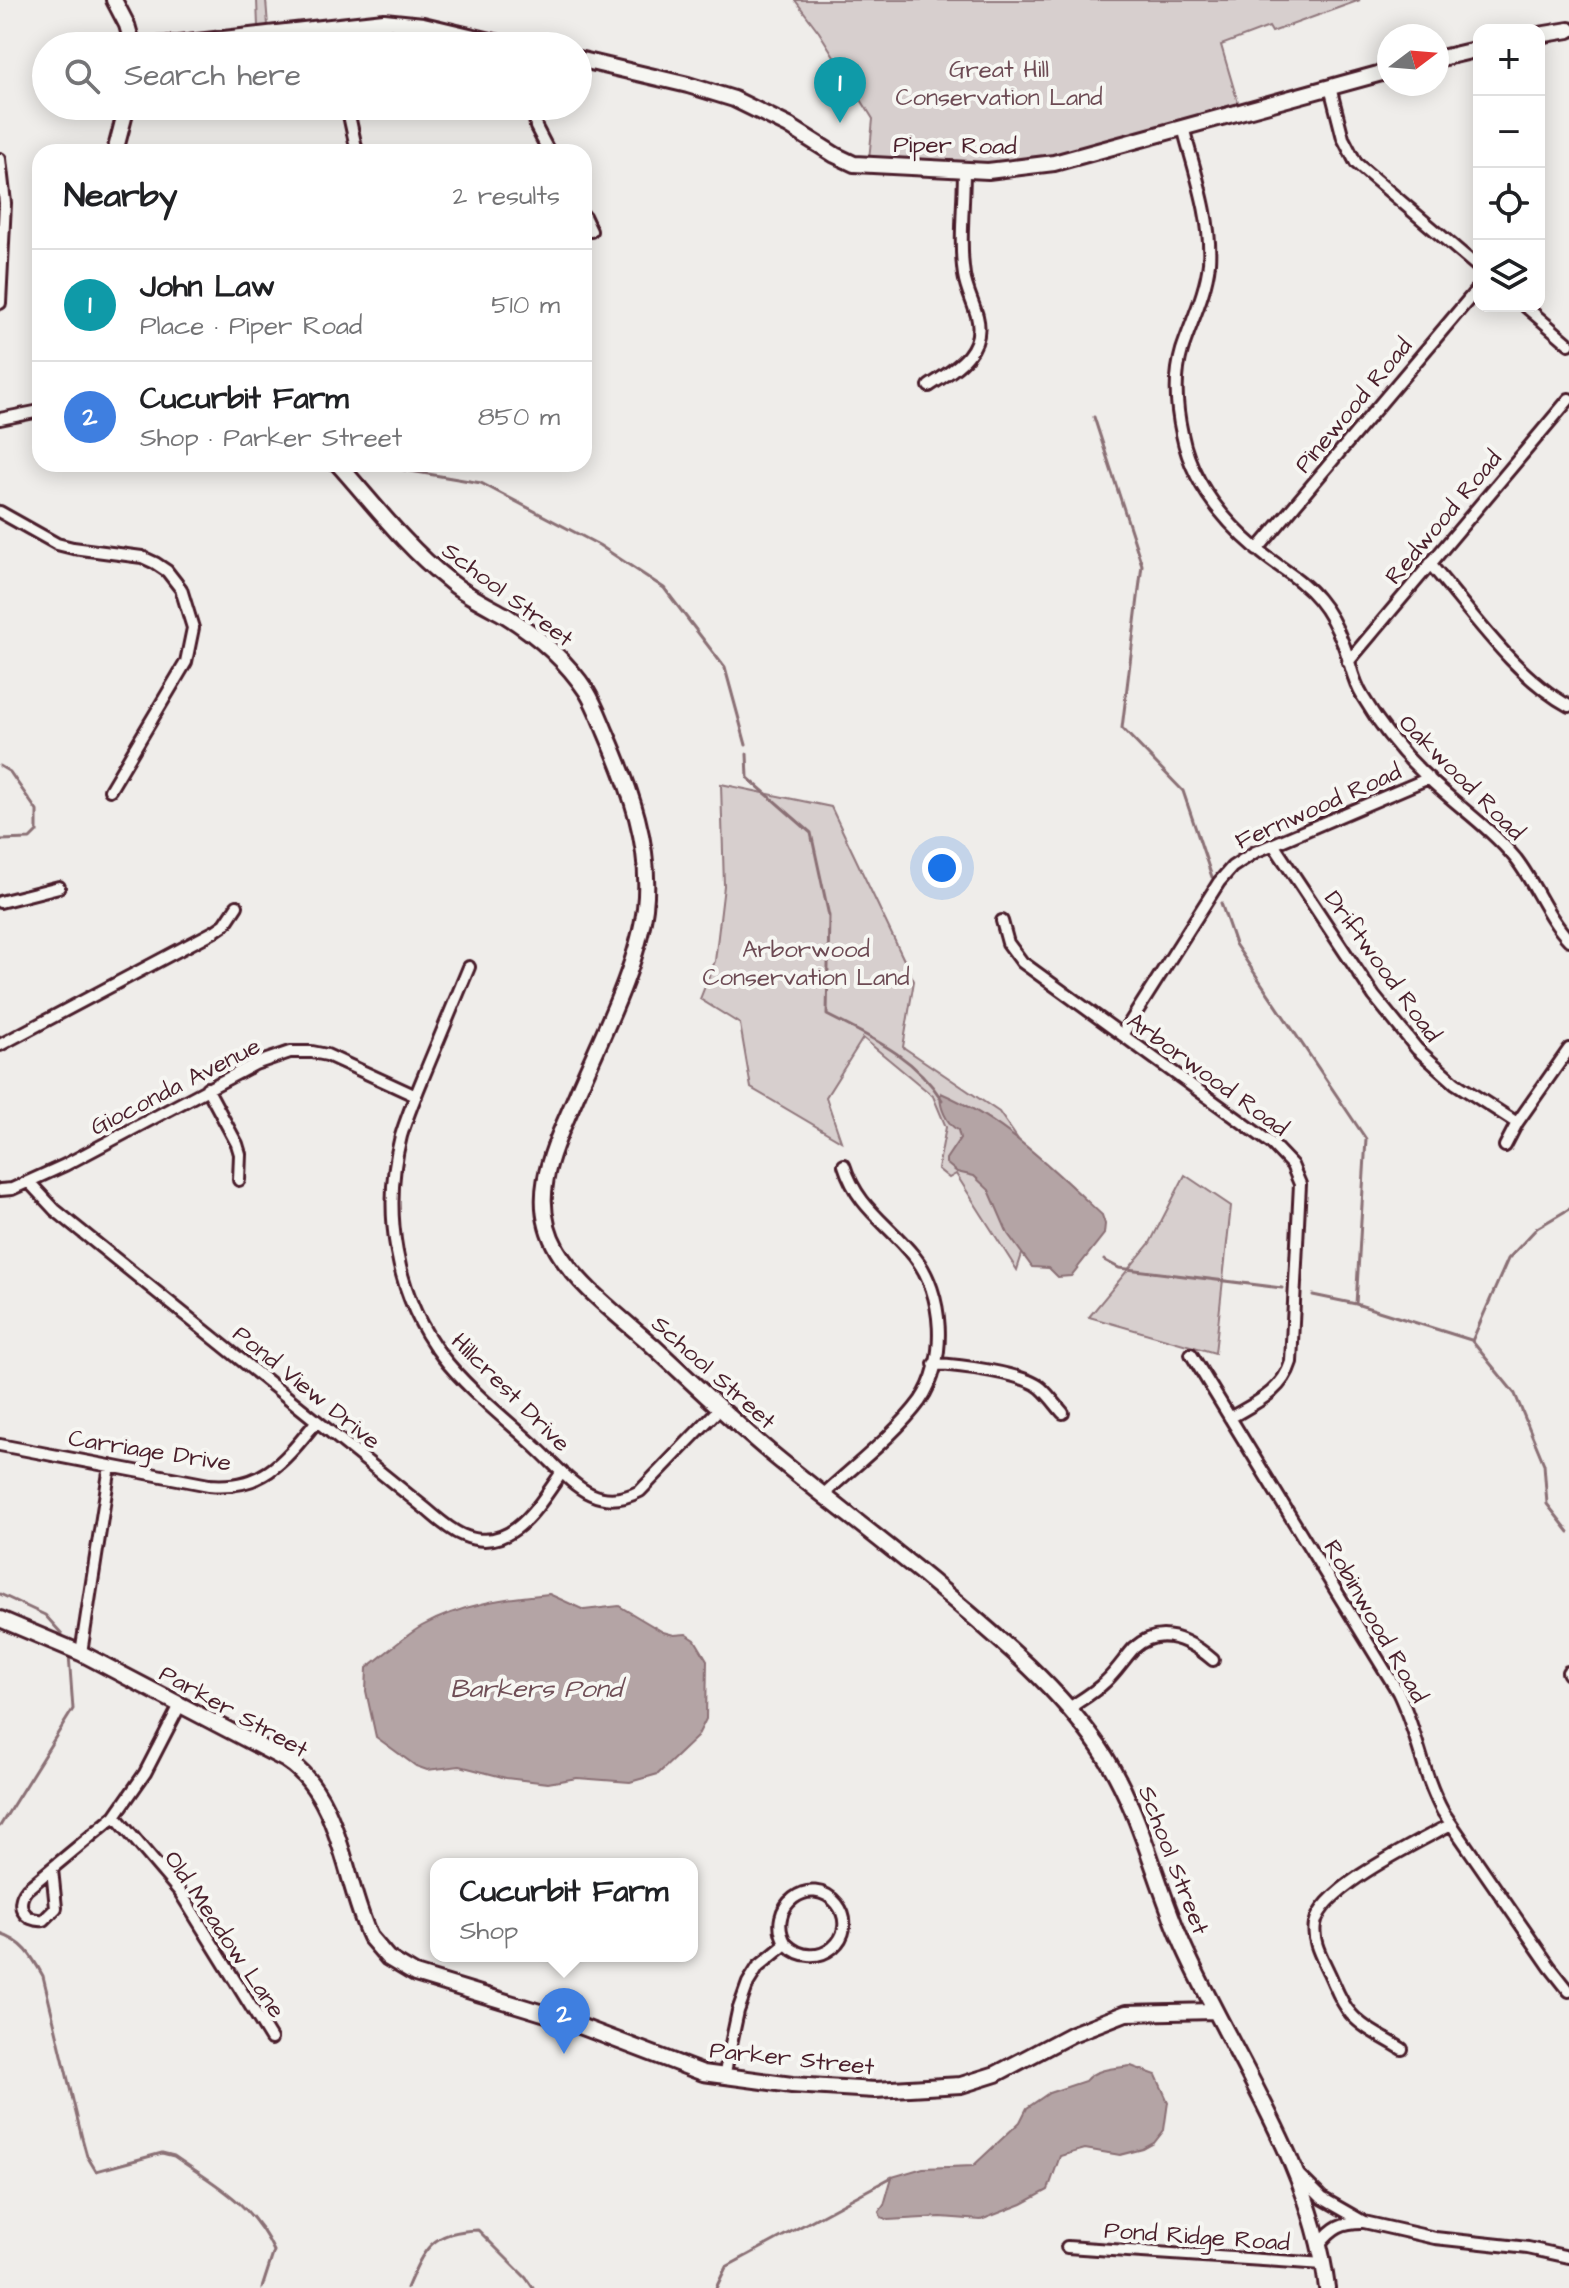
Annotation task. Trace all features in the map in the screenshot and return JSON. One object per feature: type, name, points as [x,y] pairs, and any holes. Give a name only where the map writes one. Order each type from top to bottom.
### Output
[{"type":"street","points":[[114,0],[129,32]]},
{"type":"street","points":[[287,32],[372,22],[401,22],[447,32]]},
{"type":"street","points":[[331,27],[332,32]]},
{"type":"street","points":[[1545,34],[1569,30]]},
{"type":"street","points":[[1449,56],[1473,50]]},
{"type":"street","name":"Piper Road","points":[[592,62],[688,85],[740,102],[798,130],[849,162],[865,166],[964,170],[1045,165],[1377,74]]},
{"type":"street","points":[[1330,87],[1343,138],[1356,163],[1473,263]]},
{"type":"street","points":[[117,144],[123,120]]},
{"type":"street","points":[[350,120],[355,144]]},
{"type":"street","points":[[535,120],[545,144]]},
{"type":"street","name":"Oakwood Road","points":[[1183,127],[1203,209],[1209,264],[1204,288],[1181,353],[1177,383],[1182,436],[1194,472],[1226,519],[1257,550],[1318,599],[1334,624],[1352,677],[1369,706],[1408,757],[1488,829],[1516,860],[1569,940]]},
{"type":"street","points":[[0,159],[5,203],[0,303]]},
{"type":"street","points":[[929,386],[968,358],[978,332],[978,319],[963,273],[964,170]]},
{"type":"street","name":"Pinewood Road","points":[[1257,550],[1473,294]]},
{"type":"street","points":[[1532,312],[1569,344]]},
{"type":"street","name":"Redwood Road","points":[[1348,662],[1569,399]]},
{"type":"street","points":[[0,419],[32,413]]},
{"type":"street","name":"School Street","points":[[345,472],[440,574],[524,627],[559,657],[590,697],[634,806],[647,879],[642,928],[621,989],[550,1155],[543,1197],[553,1242],[568,1266],[720,1408],[1038,1674],[1102,1750],[1139,1825],[1178,1933],[1299,2175],[1320,2243],[1327,2288]]},
{"type":"street","points":[[0,512],[57,544],[142,557],[167,571],[181,589],[193,628],[186,662],[110,790]]},
{"type":"street","points":[[1430,564],[1523,671],[1569,706]]},
{"type":"street","name":"Fernwood Road","points":[[1122,1035],[1225,874],[1247,856],[1429,778]]},
{"type":"street","name":"Driftwood Road","points":[[1273,844],[1374,996],[1417,1049],[1448,1078],[1517,1123]]},
{"type":"street","points":[[0,902],[59,887]]},
{"type":"street","points":[[0,1045],[215,931],[230,918],[237,906]]},
{"type":"street","name":"Arborwood Road","points":[[1002,921],[1008,943],[1022,962],[1280,1150],[1292,1165],[1300,1184],[1292,1353],[1288,1370],[1275,1390],[1230,1418]]},
{"type":"street","name":"Hillcrest Drive","points":[[469,967],[399,1144],[392,1196],[395,1236],[407,1291],[426,1331],[444,1358],[562,1472],[599,1498],[628,1498],[648,1486],[720,1408]]},
{"type":"street","points":[[1505,1146],[1517,1123],[1569,1049]]},
{"type":"street","name":"Gioconda Avenue","points":[[0,1190],[29,1182],[65,1165],[207,1088],[268,1059],[300,1051],[339,1060],[416,1096]]},
{"type":"street","points":[[207,1088],[237,1144],[240,1154],[239,1180]]},
{"type":"street","points":[[823,1495],[920,1400],[934,1364],[939,1333],[937,1309],[921,1265],[905,1245],[862,1204],[850,1186],[844,1165]]},
{"type":"street","name":"Pond View Drive","points":[[29,1182],[55,1210],[451,1529],[472,1538],[494,1540],[514,1532],[529,1518],[562,1472]]},
{"type":"street","name":"Robinwood Road","points":[[1191,1354],[1398,1692],[1415,1731],[1434,1796],[1569,1991]]},
{"type":"street","points":[[934,1364],[954,1365],[1029,1381],[1041,1388],[1063,1413]]},
{"type":"street","name":"Carriage Drive","points":[[0,1445],[209,1485],[241,1485],[259,1479],[274,1469],[317,1421]]},
{"type":"street","points":[[81,1653],[110,1466]]},
{"type":"street","name":"Parker Street","points":[[0,1619],[81,1653],[286,1760],[306,1776],[325,1806],[370,1937],[378,1949],[401,1967],[556,2017],[688,2068],[724,2077],[860,2090],[950,2086],[996,2074],[1072,2034],[1126,2013],[1215,2011]]},
{"type":"street","points":[[1069,1708],[1102,1685],[1145,1640],[1171,1636],[1182,1638],[1213,1660]]},
{"type":"street","points":[[52,1869],[56,1908],[44,1920],[32,1920],[20,1906],[23,1894],[52,1869],[115,1816],[145,1773],[180,1705]]},
{"type":"street","name":"Old Meadow Lane","points":[[115,1816],[180,1892],[271,2039]]},
{"type":"street","points":[[1402,2049],[1365,2026],[1345,2005],[1320,1956],[1314,1936],[1315,1921],[1322,1908],[1348,1883],[1451,1824]]},
{"type":"street","points":[[807,1892],[817,1892],[838,1906],[843,1931],[836,1945],[828,1951],[808,1956],[786,1944],[781,1935],[780,1919],[793,1898],[807,1892]]},
{"type":"street","points":[[724,2077],[738,2011],[748,1983],[758,1967],[786,1944]]},
{"type":"street","points":[[1299,2175],[1322,2198],[1364,2222]]},
{"type":"street","points":[[1320,2243],[1337,2226],[1364,2222],[1435,2238],[1528,2248],[1569,2257]]},
{"type":"street","name":"Pond Ridge Road","points":[[1067,2247],[1324,2264]]},
{"type":"green space","points":[[257,0],[266,0],[268,26],[258,27]]},
{"type":"green space","name":"Great Hill Conservation Land","points":[[795,0],[1360,0],[1272,32],[1269,27],[1221,45],[1239,106],[1033,162],[989,167],[869,160],[873,119],[819,32]]},
{"type":"green space","name":"Arborwood Conservation Land","points":[[721,784],[831,807],[914,981],[903,1047],[999,1112],[1072,1217],[1023,1251],[1017,1270],[956,1174],[949,1178],[938,1169],[946,1127],[933,1096],[863,1038],[826,1097],[841,1141],[751,1088],[740,1024],[700,999],[715,961],[724,886]]},
{"type":"green space","points":[[1185,1175],[1231,1206],[1215,1353],[1089,1317],[1150,1243]]},
{"type":"water","points":[[941,1093],[1007,1131],[1102,1215],[1104,1234],[1071,1276],[1058,1277],[1049,1268],[1032,1267],[1008,1234],[989,1190],[974,1176],[957,1172],[946,1163],[960,1138],[958,1130],[944,1114]]},
{"type":"water","name":"Barkers Pond","points":[[549,1594],[584,1610],[619,1606],[663,1632],[686,1634],[695,1640],[707,1660],[706,1719],[697,1737],[658,1774],[630,1782],[577,1778],[548,1783],[506,1778],[460,1766],[427,1770],[416,1766],[376,1737],[366,1691],[367,1668],[408,1635],[437,1618],[484,1603]]},
{"type":"water","points":[[1131,2066],[1156,2075],[1168,2102],[1164,2130],[1154,2143],[1120,2155],[1085,2149],[1060,2156],[1048,2190],[981,2220],[941,2217],[888,2220],[881,2217],[879,2212],[892,2177],[923,2168],[973,2166],[1020,2122],[1027,2108],[1049,2093],[1112,2068]]},
{"type":"waterway","points":[[1094,417],[1142,565],[1122,728],[1183,791],[1212,877]]},
{"type":"waterway","points":[[416,472],[481,483],[599,545],[664,588],[725,668],[746,745]]},
{"type":"waterway","points":[[747,754],[748,778],[811,833],[829,916],[827,1015],[876,1040],[905,1060],[919,1071],[942,1100]]},
{"type":"waterway","points":[[0,766],[10,772],[37,811],[37,832],[30,839],[0,840]]},
{"type":"waterway","points":[[1221,903],[1235,944],[1366,1139],[1356,1304]]},
{"type":"waterway","points":[[1569,1209],[1537,1228],[1508,1259],[1472,1341],[1515,1394],[1544,1464],[1547,1504],[1569,1532]]},
{"type":"waterway","points":[[1104,1260],[1119,1268],[1282,1288]]},
{"type":"waterway","points":[[1313,1295],[1356,1304],[1471,1340]]},
{"type":"waterway","points":[[0,1594],[45,1615],[62,1634]]},
{"type":"waterway","points":[[0,1826],[73,1709],[69,1655]]},
{"type":"waterway","points":[[0,1934],[26,1950],[43,1976],[82,2138],[87,2156],[96,2171],[162,2153],[174,2156],[218,2186],[244,2207],[274,2251],[262,2288]]},
{"type":"waterway","points":[[716,2288],[726,2267],[892,2177]]},
{"type":"waterway","points":[[407,2288],[419,2262],[432,2244],[450,2234],[478,2230],[533,2288]]},
{"type":"place","name":"John Law","points":[[840,123]]},
{"type":"place","name":"Cucurbit Farm","points":[[564,2054]]}]
